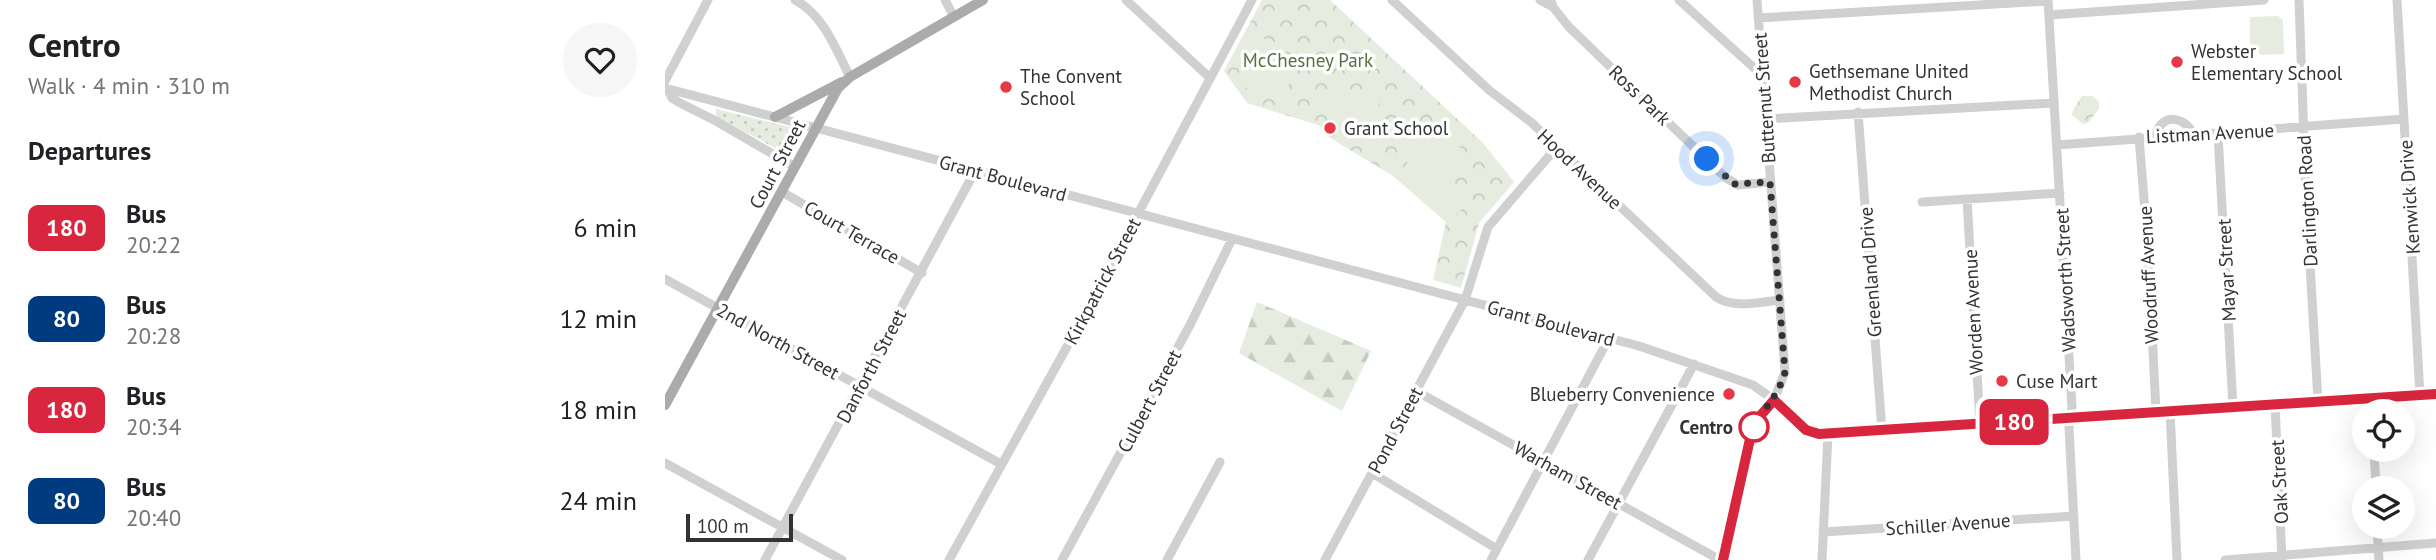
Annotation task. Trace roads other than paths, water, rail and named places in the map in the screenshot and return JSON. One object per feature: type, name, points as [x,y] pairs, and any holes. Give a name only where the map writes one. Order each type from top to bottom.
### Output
[{"type":"main road","name":"Court Street","points":[[665,405],[833,97],[848,79],[983,0]]},
{"type":"main road","points":[[775,117],[848,79]]},
{"type":"street","points":[[708,0],[666,86],[672,98],[795,167]]},
{"type":"street","points":[[795,0],[812,11],[821,22],[848,79]]},
{"type":"street","points":[[945,0],[954,17]]},
{"type":"street","points":[[1126,0],[1210,78]]},
{"type":"street","name":"Kirkpatrick Street","points":[[949,560],[1252,0]]},
{"type":"street","name":"Hood Avenue","points":[[1392,0],[1474,77],[1513,106],[1725,303],[1780,300]]},
{"type":"street","name":"Ross Park","points":[[1540,0],[1552,3],[1569,27],[1726,178],[1738,185],[1770,182]]},
{"type":"street","points":[[1679,0],[1763,76]]},
{"type":"street","name":"Butternut Street","points":[[1721,560],[1750,439],[1761,415],[1774,400],[1785,372],[1757,0]]},
{"type":"street","points":[[2049,15],[2172,3],[2264,0]]},
{"type":"street","name":"Darlington Road","points":[[2299,0],[2318,401]]},
{"type":"street","name":"Kenwick Drive","points":[[2397,0],[2420,395]]},
{"type":"street","points":[[1758,18],[2048,1]]},
{"type":"street","name":"Wadsworth Street","points":[[2048,1],[2060,193],[2076,560]]},
{"type":"street","name":"Grant Boulevard","points":[[666,86],[715,102],[1639,346],[1753,385],[1774,400],[1806,430],[1819,434],[2436,394]]},
{"type":"street","points":[[715,102],[713,116],[716,121]]},
{"type":"street","points":[[1766,119],[2054,103]]},
{"type":"street","name":"Greenland Drive","points":[[1858,112],[1882,431]]},
{"type":"street","name":"Listman Avenue","points":[[2057,145],[2404,119]]},
{"type":"street","points":[[2155,136],[2158,126],[2165,121],[2182,121],[2195,135]]},
{"type":"street","name":"Mayar Street","points":[[2218,134],[2233,407]]},
{"type":"street","name":"Woodruff Avenue","points":[[2139,137],[2156,412]]},
{"type":"street","name":"Pond Street","points":[[1325,560],[1465,300],[1482,244],[1493,220],[1556,148]]},
{"type":"street","name":"Danforth Street","points":[[765,560],[975,171]]},
{"type":"street","name":"Court Terrace","points":[[782,192],[922,273]]},
{"type":"street","points":[[1922,202],[2060,193]]},
{"type":"street","name":"Worden Avenue","points":[[1967,199],[1980,424]]},
{"type":"street","name":"Culbert Street","points":[[1062,560],[1166,370],[1232,239]]},
{"type":"street","name":"2nd North Street","points":[[665,279],[1001,464]]},
{"type":"street","points":[[1491,560],[1609,338]]},
{"type":"street","points":[[1588,560],[1694,364]]},
{"type":"street","name":"Warham Street","points":[[1416,391],[1721,560]]},
{"type":"street","name":"Oak Street","points":[[2275,404],[2282,558]]},
{"type":"street","points":[[2170,411],[2177,560]]},
{"type":"street","points":[[1822,560],[1828,434]]},
{"type":"street","points":[[1167,560],[1220,462]]},
{"type":"street","points":[[665,463],[842,560]]},
{"type":"street","points":[[1372,473],[1497,549]]},
{"type":"street","name":"Schiller Avenue","points":[[1823,532],[2074,516]]},
{"type":"street","points":[[2379,539],[2379,560]]},
{"type":"street","points":[[2225,560],[2282,558],[2436,543]]},
{"type":"place","name":"Webster Elementary School","points":[[2177,62]]},
{"type":"place","name":"Gethsemane United Methodist Church","points":[[1795,82]]},
{"type":"place","name":"The Convent School","points":[[1006,87]]},
{"type":"place","name":"Grant School","points":[[1330,128]]},
{"type":"place","name":"Cuse Mart","points":[[2002,381]]},
{"type":"place","name":"Blueberry Convenience","points":[[1729,394]]},
{"type":"place","name":"Centro","points":[[1754,427]]},
{"type":"park label","name":"McChesney Park","points":[[1308,60]]}]
